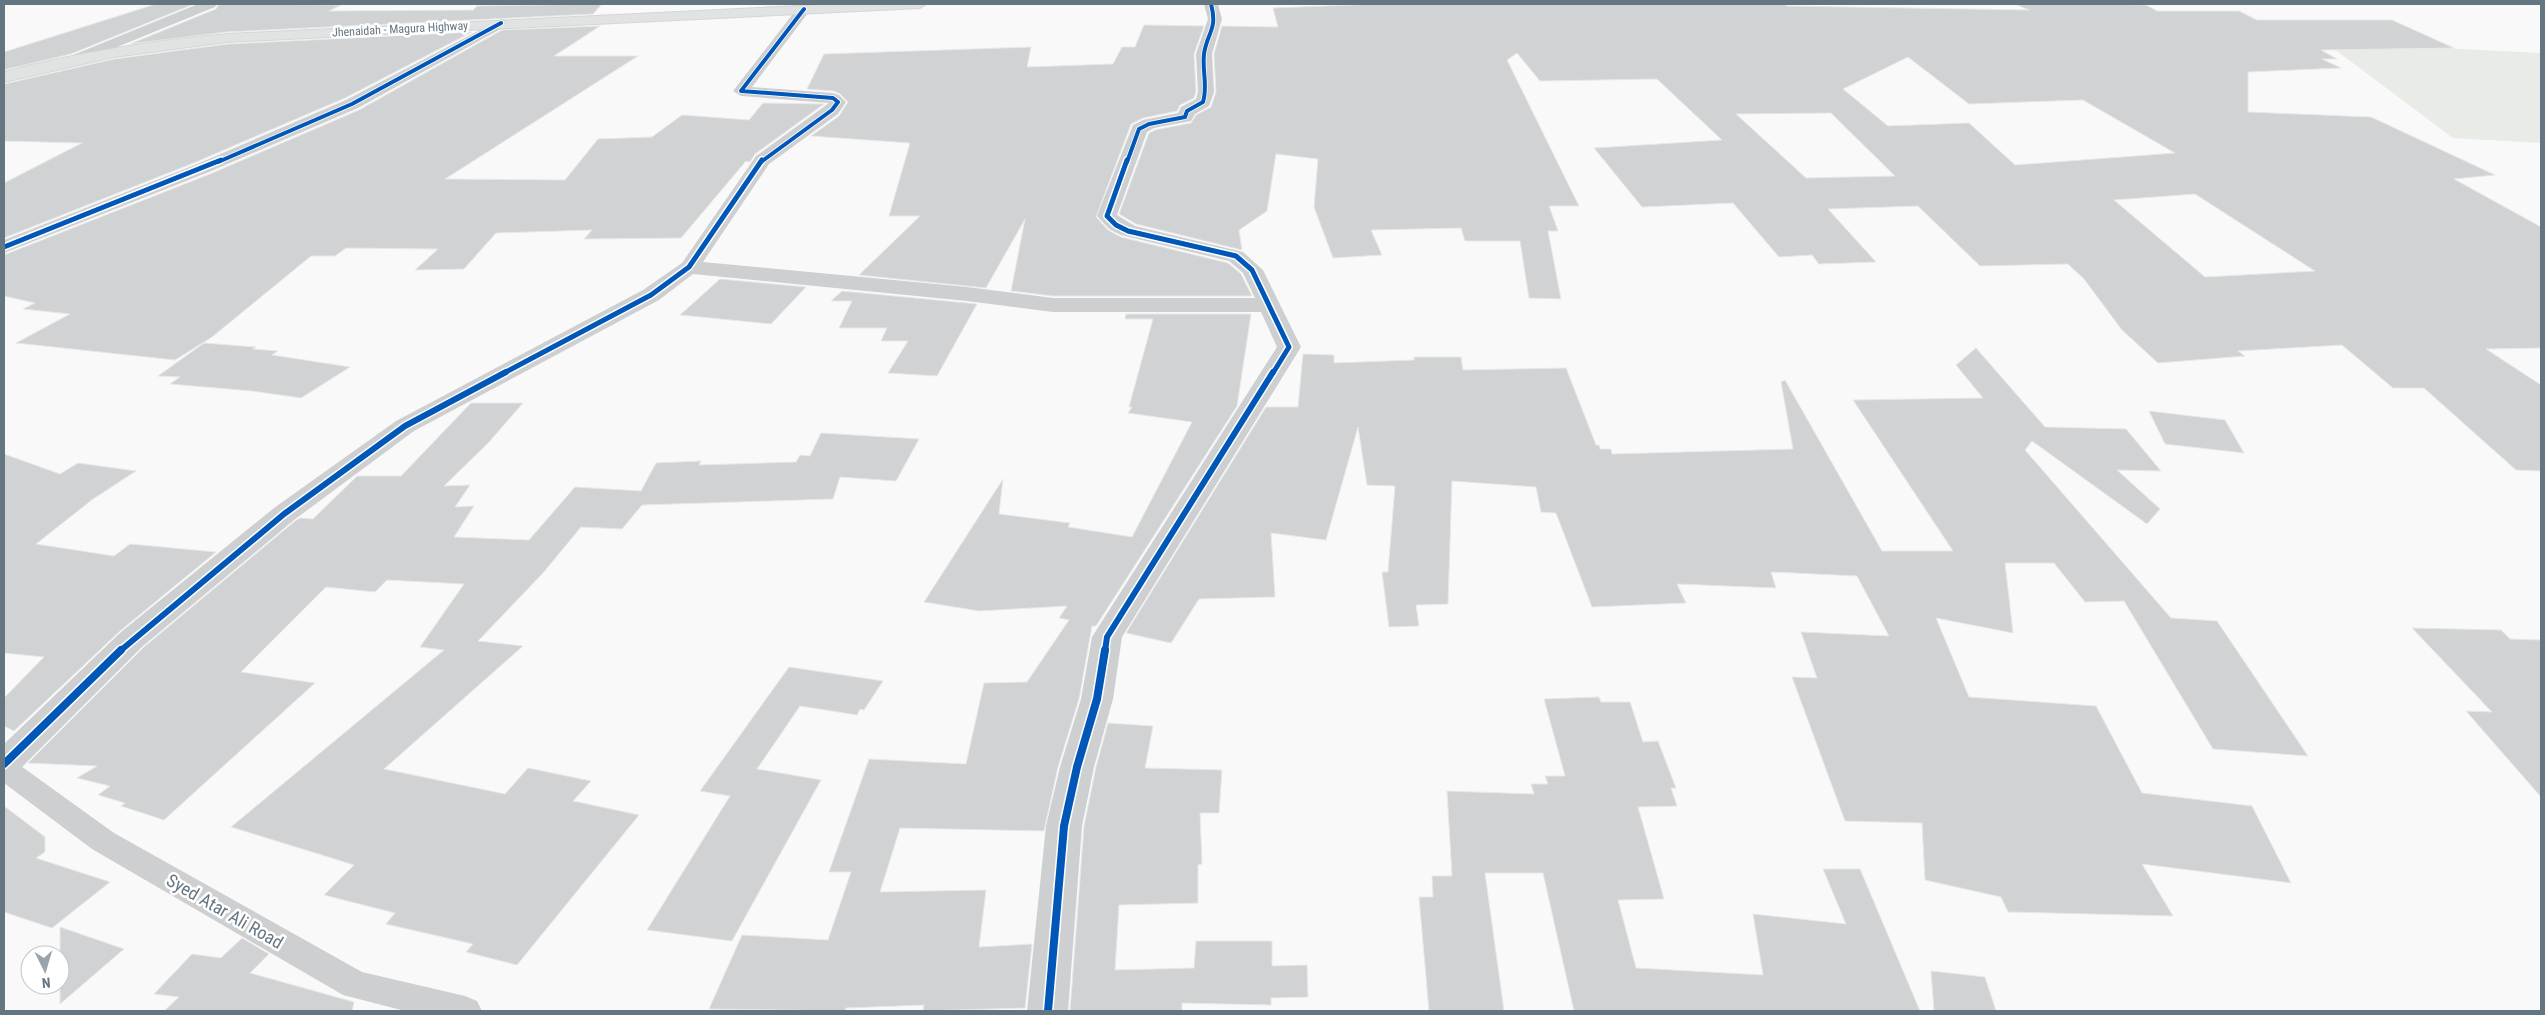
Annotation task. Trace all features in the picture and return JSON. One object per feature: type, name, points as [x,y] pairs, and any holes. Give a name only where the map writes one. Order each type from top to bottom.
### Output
[{"type":"highway","name":"Jhenaidah - Magura Highway","points":[[4,77],[78,58],[160,44],[227,38],[501,23],[920,4]]},
{"type":"street","points":[[78,58],[210,4]]},
{"type":"street","points":[[1048,1011],[1064,826],[1077,767],[1097,699],[1107,637],[1289,347],[1252,270],[1236,256],[1128,231],[1116,225],[1107,216],[1139,129],[1149,124],[1185,117],[1187,111],[1203,102],[1206,92],[1204,54],[1215,19],[1211,4]]},
{"type":"street","points":[[4,766],[132,640],[284,514],[405,426],[651,295],[689,268],[762,160],[832,110],[838,102],[833,98],[741,91],[804,9]]},
{"type":"street","points":[[4,247],[203,168],[352,104],[501,23]]},
{"type":"street","points":[[689,268],[1054,304],[1270,305]]},
{"type":"lane","name":"Syed Atar Ali Road","points":[[4,766],[103,841],[355,985],[465,1011]]},
{"type":"shaded area","points":[[2325,42],[2541,53],[2541,143],[2453,138]]},
{"type":"building","points":[[156,4],[194,4],[71,54],[4,70],[4,52]]},
{"type":"building","points":[[219,4],[341,5],[329,11],[473,10],[477,6],[602,4],[593,14],[227,32],[130,44],[216,9]]},
{"type":"building","points":[[1380,4],[1784,4],[1787,6],[2029,10],[2015,4],[2107,4],[2146,5],[2157,11],[2239,11],[2257,20],[2392,20],[2454,48],[2321,50],[2337,59],[2322,59],[2341,68],[2248,72],[2248,112],[2371,117],[2495,175],[2454,179],[2541,227],[2541,348],[2486,349],[2541,385],[2541,471],[2516,470],[2424,388],[2393,388],[2342,345],[2238,351],[2245,356],[2158,363],[2122,330],[2084,279],[2068,264],[1980,266],[1918,206],[1828,209],[1876,262],[1819,264],[1812,255],[1779,257],[1733,203],[1642,207],[1594,148],[1722,140],[1657,79],[1540,81],[1517,53],[1507,60],[1579,206],[1549,206],[1558,231],[1548,231],[1561,299],[1529,298],[1520,241],[1465,241],[1461,228],[1371,230],[1382,255],[1333,258],[1314,207],[1318,159],[1276,154],[1267,211],[1239,230],[1242,250],[1136,224],[1119,214],[1149,133],[1155,130],[1191,123],[1196,115],[1211,107],[1216,92],[1214,54],[1222,26],[1278,27],[1273,8]],"holes":[[[1908,57],[1969,104],[2083,100],[2175,153],[2015,165],[1969,123],[1888,126],[1843,89]],[[1831,113],[1895,176],[1806,178],[1736,114]],[[2195,194],[2315,271],[2205,277],[2114,200]]]},
{"type":"building","points":[[1144,25],[1204,26],[1194,54],[1196,92],[1194,98],[1180,105],[1177,111],[1143,118],[1131,124],[1096,217],[1108,230],[1121,237],[1228,263],[1241,274],[1252,296],[1053,296],[1011,291],[1025,219],[986,288],[859,275],[920,216],[889,216],[910,143],[811,136],[839,116],[848,102],[834,91],[807,89],[824,54],[1031,47],[1027,67],[1113,64],[1122,47],[1135,47]]},
{"type":"building","points":[[600,26],[554,56],[638,56],[445,179],[565,180],[598,139],[652,137],[682,115],[749,120],[763,103],[824,104],[755,154],[750,162],[746,161],[681,238],[584,239],[592,230],[496,233],[464,269],[415,270],[438,249],[346,248],[335,256],[311,256],[212,337],[175,360],[16,343],[70,314],[23,309],[35,303],[4,296],[4,255],[210,174],[359,110],[502,30]]},
{"type":"building","points":[[472,32],[345,98],[196,162],[4,238],[4,183],[82,143],[4,141],[4,84],[114,59],[227,44]]},
{"type":"building","points":[[720,279],[806,287],[771,324],[680,315]]},
{"type":"building","points":[[842,291],[977,304],[937,376],[888,373],[908,341],[881,341],[887,328],[839,328],[852,301],[831,301]]},
{"type":"building","points":[[1126,314],[1251,314],[1237,406],[1096,626],[1092,626],[1079,699],[1058,767],[1044,831],[900,828],[880,892],[986,890],[979,947],[1032,944],[1025,1008],[923,1011],[924,1005],[846,1008],[845,1011],[709,1009],[742,935],[828,940],[851,872],[829,872],[869,759],[966,764],[984,683],[1027,682],[1069,620],[1059,618],[1067,606],[979,611],[924,602],[1003,479],[999,514],[1070,523],[1068,527],[1132,537],[1192,422],[1128,413],[1132,407],[1129,407],[1153,319],[1125,319]]},
{"type":"building","points":[[204,343],[256,347],[253,349],[278,351],[272,355],[350,367],[301,398],[252,391],[170,384],[180,377],[158,376]]},
{"type":"building","points":[[1976,348],[2045,427],[2126,429],[2161,471],[2117,470],[2160,509],[2147,524],[2032,441],[2025,450],[2171,618],[2217,621],[2308,756],[2213,749],[2124,601],[2085,602],[2054,563],[2005,563],[2013,633],[1936,618],[1969,697],[2096,706],[2142,793],[2252,806],[2291,883],[2142,864],[2173,916],[2008,912],[2001,897],[1925,880],[1922,823],[1845,821],[1792,677],[1817,678],[1801,632],[1889,636],[1857,576],[1771,572],[1776,588],[1677,584],[1686,603],[1592,607],[1556,513],[1541,512],[1536,487],[1452,481],[1448,604],[1416,605],[1419,626],[1389,627],[1382,572],[1388,572],[1395,486],[1367,485],[1358,427],[1326,540],[1271,533],[1275,597],[1199,599],[1171,643],[1126,633],[1266,407],[1298,407],[1303,354],[1334,355],[1334,363],[1414,360],[1414,357],[1461,357],[1463,370],[1566,368],[1596,445],[1599,445],[1600,449],[1611,449],[1612,454],[1793,449],[1781,382],[1785,380],[1882,551],[1953,551],[1853,400],[1983,398],[1956,365]]},
{"type":"building","points":[[471,403],[523,403],[489,442],[444,486],[470,485],[455,507],[474,506],[454,537],[529,540],[575,487],[641,491],[656,463],[701,461],[699,465],[796,462],[800,455],[810,456],[821,433],[919,439],[896,481],[840,477],[833,499],[642,505],[622,529],[581,527],[543,573],[478,641],[523,646],[384,769],[505,794],[528,768],[591,781],[573,801],[639,815],[517,965],[466,952],[473,944],[386,924],[395,913],[324,895],[354,865],[231,827],[444,650],[420,647],[464,584],[387,580],[375,592],[326,587],[241,672],[315,683],[164,820],[121,806],[125,803],[98,795],[110,786],[77,778],[97,766],[28,763],[144,647],[295,521],[300,518],[313,519],[357,476],[401,476]]},
{"type":"building","points":[[2149,411],[2225,420],[2244,453],[2165,444]]},
{"type":"building","points":[[4,454],[60,474],[78,463],[136,471],[93,499],[36,544],[114,556],[130,544],[216,552],[120,631],[14,731],[4,726],[4,698],[44,657],[4,653]]},
{"type":"building","points":[[2412,628],[2501,630],[2510,639],[2541,640],[2541,797],[2466,711],[2492,712]]},
{"type":"building","points":[[789,667],[883,681],[864,710],[860,709],[857,715],[800,706],[757,769],[821,780],[732,941],[647,930],[730,796],[700,791]]},
{"type":"building","points":[[1599,697],[1601,702],[1630,702],[1643,742],[1658,741],[1676,788],[1671,788],[1677,806],[1638,807],[1664,899],[1618,900],[1636,968],[1763,975],[1753,914],[1846,924],[1823,869],[1860,869],[1920,1011],[1574,1011],[1543,873],[1485,873],[1504,1011],[1429,1011],[1419,897],[1433,897],[1432,876],[1452,876],[1447,791],[1534,794],[1531,784],[1548,784],[1545,776],[1565,776],[1544,699]]},
{"type":"building","points":[[1108,723],[1153,726],[1145,768],[1222,770],[1219,813],[1200,813],[1202,864],[1198,865],[1198,903],[1119,905],[1115,970],[1194,968],[1196,941],[1272,941],[1272,966],[1307,965],[1308,997],[1271,998],[1271,1005],[1182,1003],[1182,1011],[1070,1011],[1084,826],[1096,767]]},
{"type":"building","points":[[4,806],[45,837],[45,852],[36,858],[110,882],[52,928],[4,912]]},
{"type":"building","points":[[60,927],[124,949],[60,1004],[60,995],[70,995],[70,945],[60,945]]},
{"type":"building","points":[[242,938],[269,954],[250,973],[354,1002],[352,1011],[164,1011],[179,997],[154,994],[192,954],[221,958]]},
{"type":"building","points":[[1931,971],[1985,977],[1996,1011],[1934,1011]]},
{"type":"cycle path","points":[[1048,1011],[1064,826],[1077,767],[1097,699],[1107,637],[1289,347],[1252,270],[1236,256],[1128,231],[1116,225],[1107,216],[1139,129],[1149,124],[1185,117],[1187,111],[1203,102],[1206,92],[1204,54],[1215,19],[1211,4]]},
{"type":"cycle path","points":[[4,764],[132,639],[284,514],[405,426],[651,295],[689,267],[762,160],[832,110],[838,102],[833,98],[741,91],[804,9]]},
{"type":"cycle path","points":[[4,247],[203,168],[352,104],[501,23]]}]
